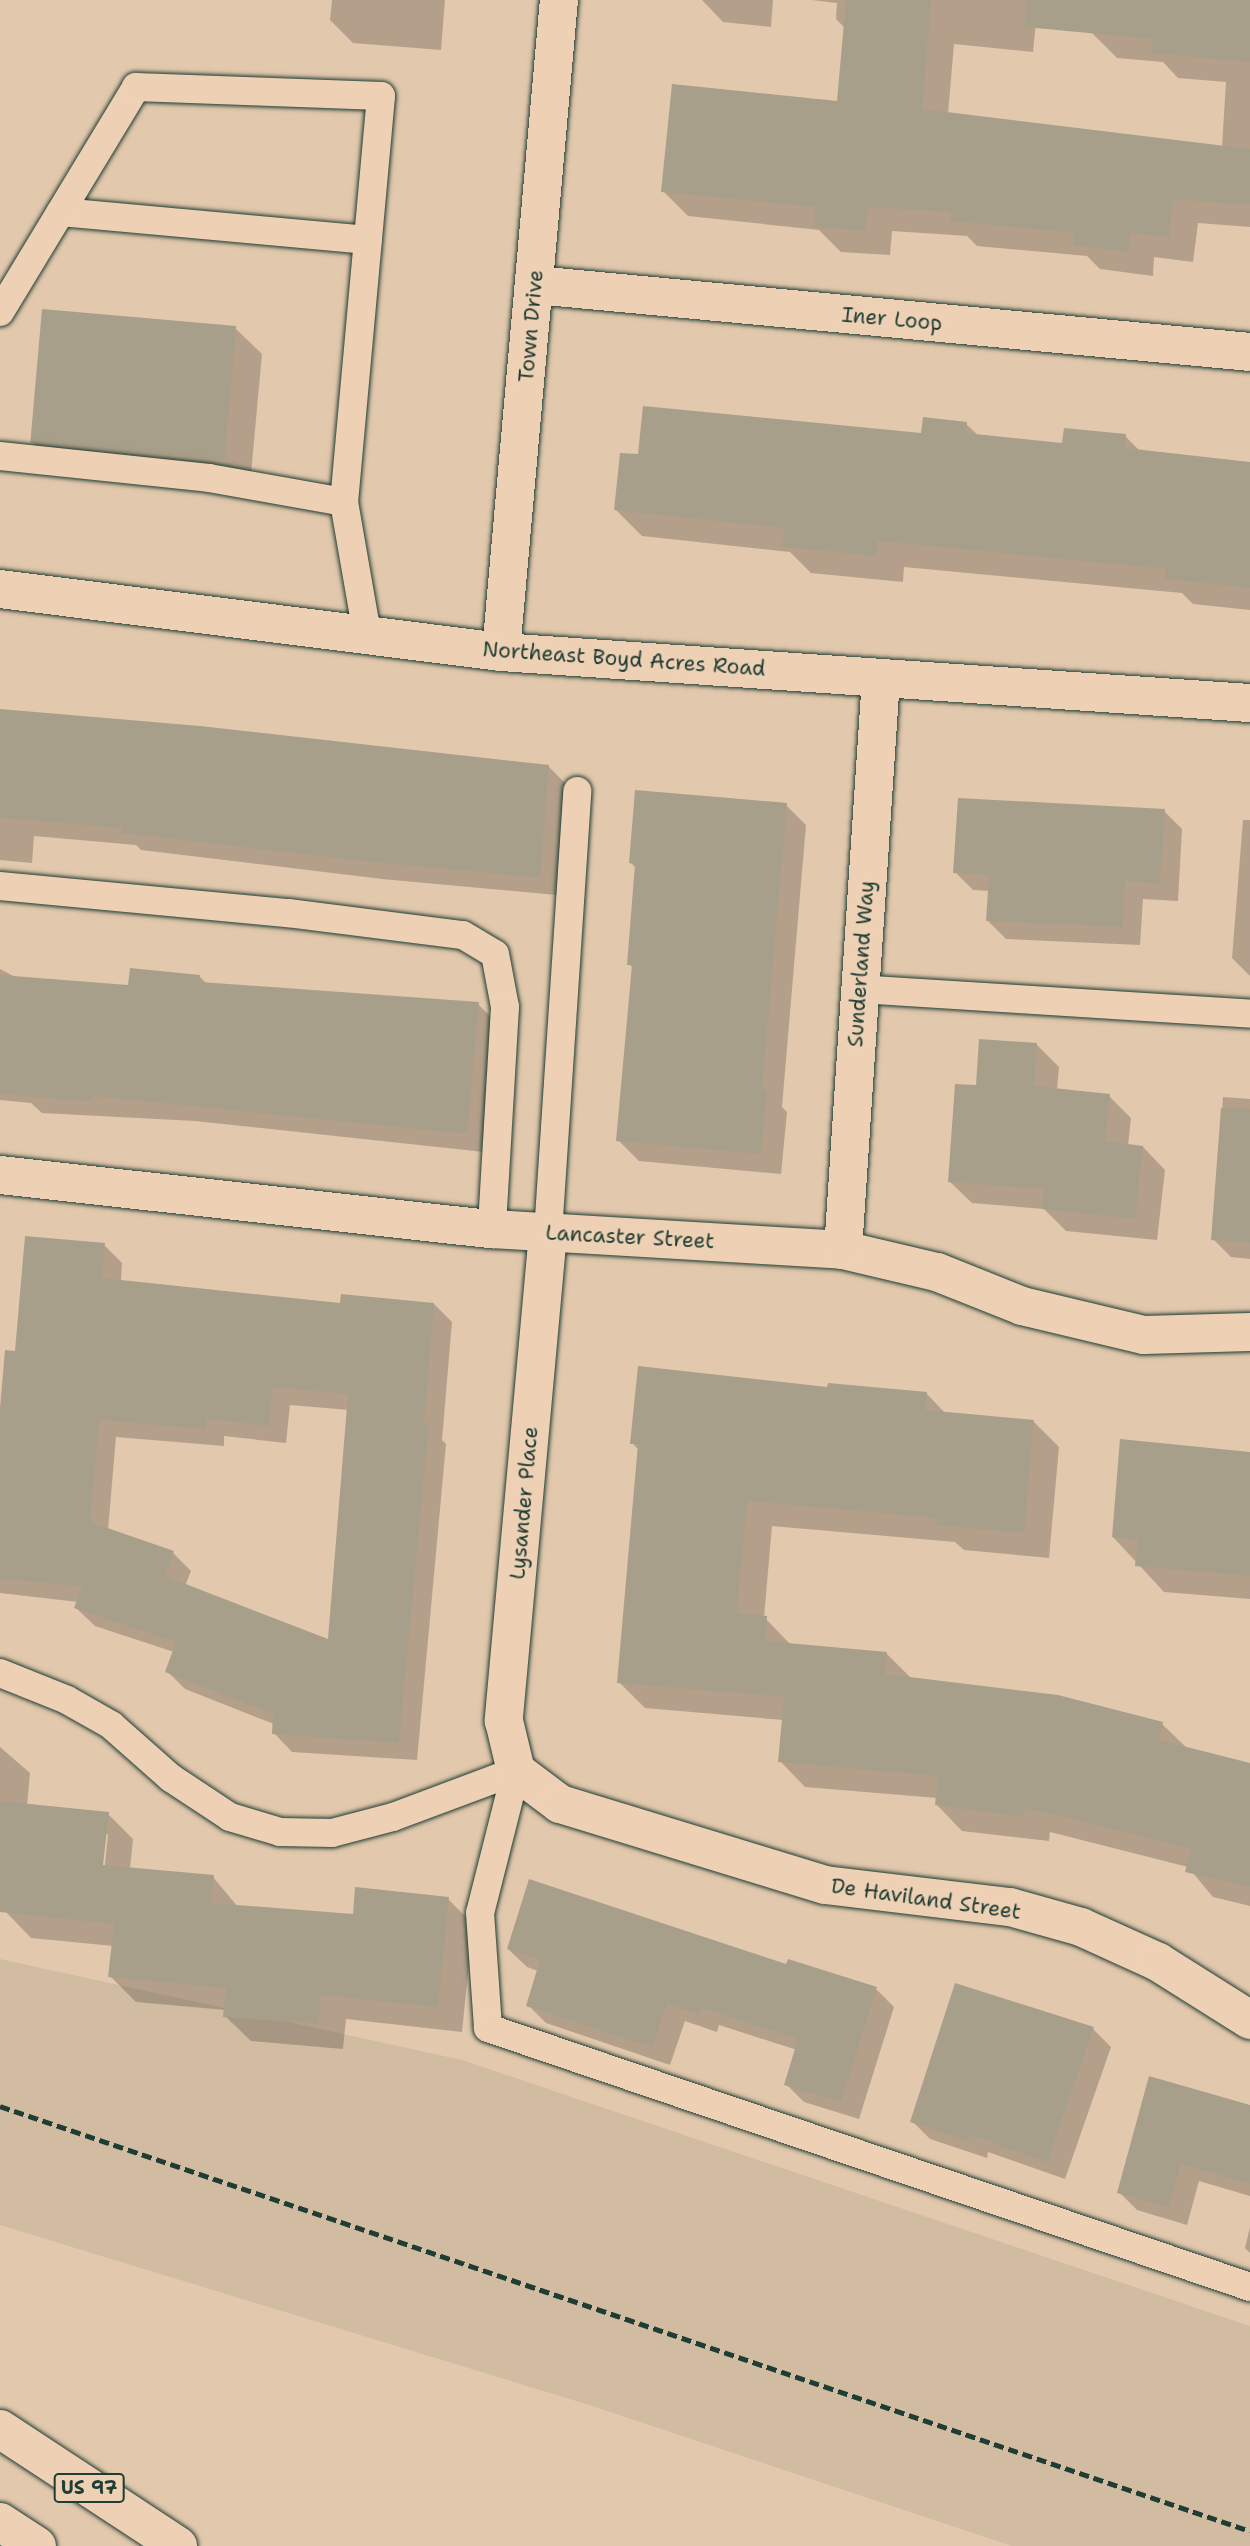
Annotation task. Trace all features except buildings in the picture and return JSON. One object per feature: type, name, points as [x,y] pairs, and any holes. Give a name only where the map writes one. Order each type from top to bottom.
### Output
[{"type":"main road","name":"Town Drive","points":[[501,652],[559,0]]},
{"type":"main road","name":"Iner Loop","points":[[535,285],[1250,352]]},
{"type":"main road","name":"Northeast Boyd Acres Road","points":[[0,589],[501,652],[1250,703]]},
{"type":"main road","name":"Sunderland Way","points":[[843,1250],[858,989],[881,678]]},
{"type":"main road","name":"Lancaster Street","points":[[0,1175],[492,1229],[843,1250],[937,1272],[1022,1306],[1144,1335],[1250,1332]]},
{"type":"main road","name":"Lysander Place","points":[[516,1771],[504,1721],[548,1233]]},
{"type":"main road","name":"De Haviland Street","points":[[516,1771],[560,1804],[825,1885],[1010,1907],[1081,1927],[1158,1962],[1250,2020]]},
{"type":"main road","name":"US 97","points":[[0,2429],[178,2546]]},
{"type":"main road","points":[[0,2522],[37,2546]]},
{"type":"lane","points":[[0,312],[136,87],[381,96],[344,502],[367,634]]},
{"type":"lane","points":[[61,212],[368,240]]},
{"type":"lane","points":[[0,456],[209,478],[344,502]]},
{"type":"lane","points":[[548,1233],[577,791]]},
{"type":"lane","points":[[0,886],[288,913],[463,935],[495,954],[505,1007],[492,1229]]},
{"type":"lane","points":[[858,989],[1250,1014]]},
{"type":"lane","points":[[0,1673],[67,1700],[111,1725],[171,1778],[230,1817],[280,1832],[332,1833],[393,1817],[516,1771]]},
{"type":"lane","points":[[516,1771],[480,1913],[488,2028],[1250,2287]]},
{"type":"shaded area","points":[[0,1959],[462,2060],[1250,2326],[1250,2546],[1012,2546],[586,2404],[0,2225]]},
{"type":"railway","points":[[0,2106],[1250,2531]]}]
